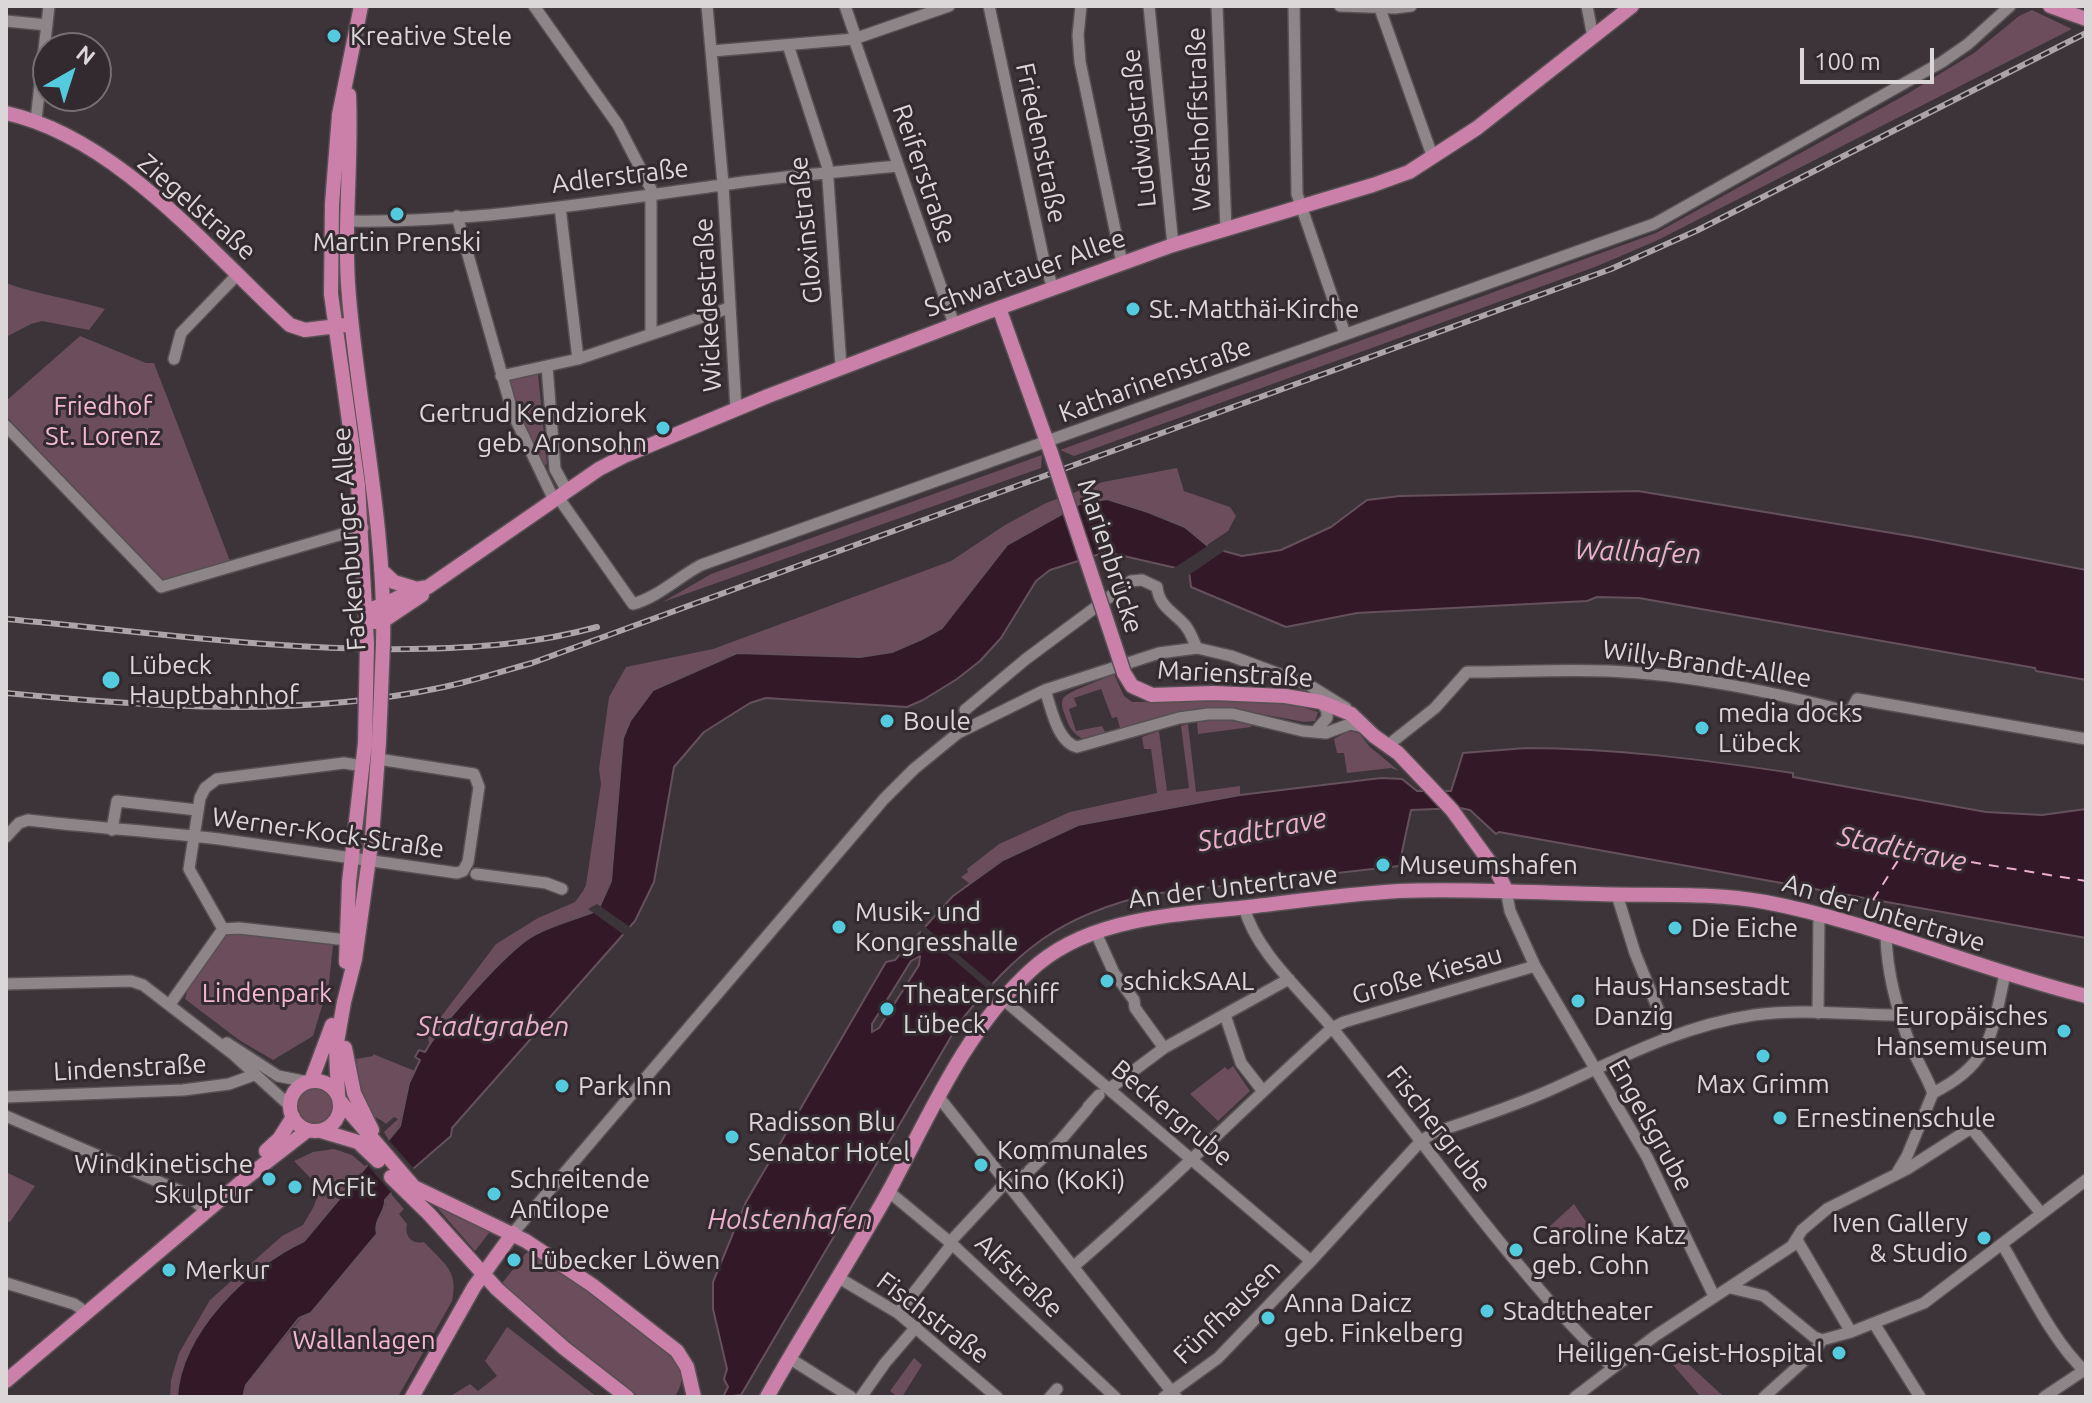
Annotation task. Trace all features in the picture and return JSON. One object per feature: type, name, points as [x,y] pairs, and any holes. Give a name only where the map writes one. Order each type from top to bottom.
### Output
[{"type":"main road","name":"Fackenburger Allee","points":[[361,6],[339,115],[332,204],[331,294],[363,528],[367,617],[375,644]]},
{"type":"main road","name":"Schwartauer Allee","points":[[367,617],[383,614],[426,593],[423,588],[624,456],[954,324],[1173,245],[1382,182],[1433,158],[1477,128],[1632,6]]},
{"type":"main road","points":[[2050,6],[2086,19]]},
{"type":"main road","name":"Fackenburger Allee","points":[[310,1082],[326,1045],[346,961],[352,859],[363,766],[372,743],[375,644],[383,614],[371,460],[351,324],[347,221],[348,74]]},
{"type":"main road","name":"Ziegelstraße","points":[[6,113],[36,120],[66,133],[111,164],[169,210],[290,325],[305,330],[351,324]]},
{"type":"main road","points":[[999,308],[1049,448]]},
{"type":"main road","name":"Marienbrücke","points":[[1049,448],[1124,673]]},
{"type":"main road","points":[[381,570],[394,582],[423,588]]},
{"type":"main road","name":"Marienstraße","points":[[1124,673],[1132,686],[1152,695],[1213,693],[1285,696],[1321,702],[1351,714]]},
{"type":"main road","points":[[1351,714],[1449,810],[1467,831],[1506,890]]},
{"type":"main road","name":"Fackenburger Allee","points":[[339,1098],[336,1048],[369,862],[378,759],[372,743]]},
{"type":"main road","name":"An der Untertrave","points":[[767,1397],[839,1278],[957,1061],[1030,971],[1047,957],[1096,933],[1160,917],[1397,891],[1506,890],[1725,896],[1819,915],[2005,974],[2086,996]]},
{"type":"main road","points":[[348,991],[345,1032],[347,1067],[358,1105],[377,1137],[373,1148]]},
{"type":"main road","points":[[6,1371],[203,1209],[273,1145],[292,1111],[295,1092],[310,1082],[327,1084],[373,1148],[482,1275],[620,1395]]},
{"type":"main road","points":[[203,1209],[290,1142],[336,1121],[340,1111],[339,1098]]},
{"type":"main road","points":[[292,1111],[299,1125],[373,1148]]},
{"type":"main road","points":[[406,1187],[513,1233],[592,1285],[677,1351],[687,1367],[694,1397]]},
{"type":"main road","points":[[412,1397],[482,1275],[513,1233]]},
{"type":"main road","points":[[6,1381],[82,1311]]},
{"type":"street","points":[[36,120],[49,6]]},
{"type":"street","points":[[534,6],[618,125],[651,189],[651,334]]},
{"type":"street","name":"Wickedestraße","points":[[707,6],[723,184],[736,409]]},
{"type":"street","name":"Reiferstraße","points":[[845,6],[897,166],[954,324]]},
{"type":"street","points":[[712,51],[855,38],[920,10],[949,6]]},
{"type":"street","name":"Friedenstraße","points":[[989,6],[1044,261],[1053,288]]},
{"type":"street","points":[[1081,6],[1078,35],[1080,62],[1122,263]]},
{"type":"street","name":"Ludwigstraße","points":[[1149,6],[1173,245]]},
{"type":"street","name":"Westhoffstraße","points":[[1217,6],[1226,229]]},
{"type":"street","points":[[1294,6],[1296,181],[1300,207],[1345,334]]},
{"type":"street","points":[[1340,6],[1411,6]]},
{"type":"street","points":[[1587,6],[1593,37]]},
{"type":"street","name":"Katharinenstraße","points":[[560,496],[633,604],[651,599],[701,565],[1049,448],[1345,334],[1654,224],[1942,62],[1968,44],[2010,6]]},
{"type":"street","points":[[1379,7],[1433,158]]},
{"type":"street","points":[[6,21],[47,25]]},
{"type":"street","name":"Gloxinstraße","points":[[788,45],[827,173],[841,367]]},
{"type":"street","name":"Adlerstraße","points":[[347,221],[560,207],[723,184],[897,166]]},
{"type":"street","points":[[560,207],[578,359]]},
{"type":"street","points":[[457,216],[518,427],[541,476],[560,496]]},
{"type":"street","points":[[174,359],[181,333],[238,274]]},
{"type":"street","points":[[501,376],[578,359],[729,308]]},
{"type":"street","points":[[547,366],[560,496]]},
{"type":"street","points":[[6,426],[161,587],[363,528]]},
{"type":"street","points":[[541,476],[555,469]]},
{"type":"street","points":[[965,710],[1026,659],[1131,581],[1142,580],[1157,587],[1158,598],[1187,626],[1197,648]]},
{"type":"street","points":[[513,1233],[884,799],[958,733],[1045,690],[1159,653],[1197,648],[1231,656],[1309,685],[1345,706],[1351,714]]},
{"type":"street","name":"Willy-Brandt-Allee","points":[[1387,746],[1435,708],[1467,672],[1582,670],[1702,682],[1803,700],[1850,712],[1857,699],[2086,739]]},
{"type":"street","points":[[1273,672],[1285,685],[1285,696]]},
{"type":"street","points":[[1045,690],[1062,736],[1074,746],[1084,746],[1179,718],[1208,714],[1233,714],[1326,733],[1350,724],[1365,727]]},
{"type":"street","points":[[1315,732],[1327,718],[1327,711],[1321,702]]},
{"type":"street","name":"Werner-Kock-Straße","points":[[6,837],[25,819],[193,837],[457,873],[463,871],[468,862],[479,787],[477,778],[465,770],[378,759]]},
{"type":"street","points":[[223,929],[189,869],[197,810],[205,788],[217,779],[344,763],[363,766]]},
{"type":"street","points":[[112,830],[117,801],[197,810]]},
{"type":"street","points":[[476,874],[546,883],[562,889]]},
{"type":"street","name":"Engelsgrube","points":[[1506,890],[1510,911],[1535,966],[1647,1157],[1714,1296]]},
{"type":"street","points":[[1617,895],[1631,942],[1669,1036]]},
{"type":"street","name":"Fischergrube","points":[[1244,907],[1249,927],[1289,979],[1332,1028],[1547,1298],[1613,1368]]},
{"type":"street","points":[[1818,1013],[1819,915]]},
{"type":"street","points":[[223,929],[239,928],[347,940]]},
{"type":"street","points":[[170,1004],[223,929]]},
{"type":"street","points":[[1096,933],[1114,973],[1164,1048]]},
{"type":"street","points":[[1886,936],[1901,1015],[1911,1047],[1933,1093]]},
{"type":"street","name":"Große Kiesau","points":[[1332,1028],[1535,966]]},
{"type":"street","points":[[1898,1172],[1933,1093],[1964,1074],[1985,1051],[1992,1035],[2005,974]]},
{"type":"street","points":[[898,1313],[951,1243],[1059,1142],[1103,1092],[1164,1048],[1289,979]]},
{"type":"street","points":[[6,984],[131,981],[147,987],[215,1040],[292,1111]]},
{"type":"street","name":"Beckergrube","points":[[1004,1000],[1103,1092],[1193,1159],[1311,1261]]},
{"type":"street","points":[[1420,1142],[1433,1133],[1535,1096],[1669,1036],[1756,1014],[1901,1015]]},
{"type":"street","points":[[1225,1015],[1241,1063],[1262,1090]]},
{"type":"street","points":[[1074,1266],[1127,1221],[1262,1090],[1332,1028]]},
{"type":"street","points":[[215,1040],[234,1046],[278,1076],[310,1082]]},
{"type":"street","name":"Lindenstraße","points":[[6,1097],[183,1090],[229,1084],[254,1075]]},
{"type":"street","points":[[938,1096],[1019,1178],[1074,1266],[1171,1395]]},
{"type":"street","points":[[6,1116],[187,1194],[203,1209]]},
{"type":"street","points":[[1575,1397],[1797,1240],[1802,1230],[1827,1209],[1907,1169],[1972,1129],[2041,1213]]},
{"type":"street","name":"Fünfhausen","points":[[1171,1395],[1218,1358],[1420,1142]]},
{"type":"street","points":[[1731,1288],[1764,1296],[1787,1313],[1806,1333],[1822,1340],[1875,1325],[1933,1298],[2086,1180]]},
{"type":"street","name":"Alfstraße","points":[[888,1191],[951,1243],[1115,1397]]},
{"type":"street","points":[[1797,1240],[1851,1332]]},
{"type":"street","points":[[2002,1244],[2061,1343],[2086,1371],[2044,1397]]},
{"type":"street","name":"Fischstraße","points":[[839,1278],[898,1313],[997,1397]]},
{"type":"street","points":[[6,1283],[74,1304],[82,1311]]},
{"type":"street","points":[[1875,1325],[1920,1397]]},
{"type":"street","points":[[861,1397],[916,1327]]},
{"type":"street","points":[[1764,1397],[1815,1351],[1822,1340]]},
{"type":"street","points":[[789,1358],[851,1397]]},
{"type":"green space","points":[[2032,10],[2072,29],[1656,241],[1595,267],[1074,456],[1060,450],[1656,233],[1907,94],[1974,53],[2019,16]]},
{"type":"green space","points":[[6,283],[105,309],[89,330],[42,321],[8,336]]},
{"type":"green space","name":"Friedhof St. Lorenz","points":[[80,336],[146,363],[154,363],[230,561],[165,582],[6,416],[6,401]]},
{"type":"green space","points":[[538,374],[547,464],[543,466],[520,420],[508,380]]},
{"type":"green space","points":[[1042,455],[1041,468],[663,602],[711,574]]},
{"type":"green space","points":[[1177,468],[1184,491],[1230,507],[1236,516],[1228,531],[1207,545],[1185,527],[1080,504],[1007,545],[942,628],[922,639],[892,652],[860,657],[737,653],[623,738],[611,881],[598,910],[575,920],[460,1006],[429,1045],[428,1034],[496,944],[538,918],[575,902],[583,891],[601,784],[599,769],[609,697],[626,667],[713,649],[951,561],[1005,525],[1046,503],[1103,482]]},
{"type":"green space","points":[[1114,674],[1124,696],[1132,702],[1250,701],[1296,705],[1318,712],[1315,721],[1304,722],[1235,709],[1091,739],[1081,738],[1068,724],[1063,699]],"holes":[[[1101,689],[1112,718],[1117,717],[1120,728],[1105,732],[1102,726],[1076,731],[1069,709],[1077,706],[1074,698]]]},
{"type":"green space","points":[[1197,722],[1252,723],[1251,727],[1198,734]]},
{"type":"green space","points":[[1188,724],[1196,792],[1240,786],[1240,795],[1170,807],[1003,860],[970,884],[961,877],[999,844],[1070,812],[1157,793],[1151,749],[1144,749],[1142,737],[1159,731],[1167,791],[1189,788],[1181,726]]},
{"type":"green space","points":[[1348,731],[1359,733],[1370,747],[1399,771],[1391,768],[1347,773],[1344,753],[1337,753],[1334,739]]},
{"type":"green space","name":"Lindenpark","points":[[232,933],[333,945],[329,983],[313,1036],[273,1060],[239,1040],[185,999],[189,985],[224,937]]},
{"type":"green space","points":[[373,1054],[415,1071],[400,1122],[389,1140],[384,1132],[398,1119],[394,1117],[386,1124],[375,1117],[366,1106],[359,1081],[356,1059]]},
{"type":"green space","points":[[1233,1066],[1250,1091],[1218,1121],[1190,1094],[1225,1067],[1228,1070]]},
{"type":"green space","points":[[316,1087],[329,1093],[335,1106],[329,1119],[316,1125],[303,1119],[297,1106],[303,1093]]},
{"type":"green space","points":[[334,1149],[352,1155],[366,1167],[303,1241],[285,1250],[221,1304],[181,1371],[177,1397],[170,1397],[171,1380],[179,1353],[210,1300],[282,1236],[303,1225],[314,1206],[320,1188],[294,1161],[313,1152]]},
{"type":"green space","points":[[6,1172],[35,1186],[10,1222],[6,1221]]},
{"type":"green space","name":"Wallanlagen","points":[[391,1194],[404,1209],[399,1214],[407,1224],[410,1239],[424,1242],[443,1262],[451,1275],[454,1290],[452,1301],[398,1397],[243,1397],[246,1385],[375,1228],[385,1201]]},
{"type":"green space","points":[[433,1203],[492,1229],[475,1251]]},
{"type":"green space","points":[[1574,1204],[1589,1226],[1561,1244],[1549,1227]]},
{"type":"green space","points":[[530,1252],[592,1293],[673,1354],[682,1375],[675,1396],[639,1397],[565,1340],[504,1287],[503,1282]]},
{"type":"green space","points":[[507,1327],[597,1397],[449,1397],[470,1384],[478,1391],[497,1376],[485,1361]]},
{"type":"green space","points":[[914,1358],[922,1365],[902,1397],[898,1397],[890,1391]]},
{"type":"green space","points":[[1677,1361],[1686,1362],[1722,1395],[1701,1397],[1673,1365]]},
{"type":"water","points":[[1638,491],[1922,538],[2086,570],[2086,680],[2036,671],[2035,668],[1639,598],[1597,597],[1587,601],[1357,613],[1286,627],[1191,587],[1189,571],[1106,552],[1050,570],[1036,581],[1001,638],[980,661],[923,700],[907,707],[766,698],[750,703],[704,732],[674,767],[654,882],[635,921],[452,1128],[451,1136],[414,1168],[385,1200],[377,1234],[311,1313],[299,1318],[246,1385],[243,1397],[177,1397],[181,1373],[191,1349],[221,1304],[261,1267],[304,1241],[400,1126],[409,1083],[420,1060],[415,1057],[419,1050],[425,1052],[475,989],[523,943],[549,928],[598,910],[611,881],[623,738],[630,721],[653,690],[737,653],[860,657],[892,652],[922,639],[942,628],[1007,545],[1080,504],[1107,499],[1148,512],[1185,527],[1209,547],[1242,556],[1281,550],[1331,527],[1367,500],[1400,496]]},
{"type":"water","points":[[1526,748],[1627,752],[1793,773],[1793,777],[1986,812],[2042,815],[2086,809],[2086,938],[1499,832],[1496,834],[1470,810],[1460,808],[1411,810],[1399,866],[1152,894],[1119,903],[1091,913],[1043,939],[1001,975],[959,1023],[741,1395],[723,1397],[728,1387],[724,1379],[727,1369],[713,1309],[713,1282],[746,1202],[886,962],[895,960],[953,896],[1003,860],[1078,825],[1240,795],[1381,778],[1402,779],[1417,791],[1451,791],[1463,753]],"holes":[[[920,956],[919,965],[879,1028],[872,1032],[872,1024],[911,961]]]},
{"type":"pier","points":[[1212,543],[1221,546],[1224,551],[1186,577],[1171,570]]},
{"type":"pier","points":[[597,904],[633,929],[627,937],[588,909]]},
{"type":"pier","points":[[922,924],[993,984],[989,990],[918,929]]},
{"type":"pier","points":[[386,1137],[416,1171],[394,1196],[365,1162]]},
{"type":"ferry route","points":[[1873,900],[1904,851],[2086,881]]},
{"type":"railway","points":[[6,693],[225,707],[335,703],[455,685],[532,663],[1611,269],[1698,230],[2086,33]]},
{"type":"railway","points":[[6,619],[259,644],[360,649],[505,644],[597,627]]},
{"type":"place","name":"Kreative Stele","points":[[334,36]]},
{"type":"place","name":"Martin Prenski","points":[[397,214]]},
{"type":"place","name":"St.-Matthäi-Kirche","points":[[1133,309]]},
{"type":"place","name":"Gertrud Kendziorek geb. Aronsohn","points":[[663,428]]},
{"type":"place","name":"Lübeck Hauptbahnhof","points":[[111,680]]},
{"type":"place","name":"Boule","points":[[887,721]]},
{"type":"place","name":"media docks Lübeck","points":[[1702,728]]},
{"type":"place","name":"Museumshafen","points":[[1383,865]]},
{"type":"place","name":"Musik- und Kongresshalle","points":[[839,927]]},
{"type":"place","name":"Die Eiche","points":[[1675,928]]},
{"type":"place","name":"schickSAAL","points":[[1107,981]]},
{"type":"place","name":"Haus Hansestadt Danzig","points":[[1578,1001]]},
{"type":"place","name":"Theaterschiff Lübeck","points":[[887,1009]]},
{"type":"place","name":"Europäisches Hansemuseum","points":[[2064,1031]]},
{"type":"place","name":"Max Grimm","points":[[1763,1056]]},
{"type":"place","name":"Park Inn","points":[[562,1086]]},
{"type":"place","name":"Ernestinenschule","points":[[1780,1118]]},
{"type":"place","name":"Radisson Blu Senator Hotel","points":[[732,1137]]},
{"type":"place","name":"Kommunales Kino (KoKi)","points":[[981,1165]]},
{"type":"place","name":"Windkinetische Skulptur","points":[[269,1179]]},
{"type":"place","name":"McFit","points":[[295,1187]]},
{"type":"place","name":"Schreitende Antilope","points":[[494,1194]]},
{"type":"place","name":"Iven Gallery & Studio","points":[[1984,1238]]},
{"type":"place","name":"Caroline Katz geb. Cohn","points":[[1516,1250]]},
{"type":"place","name":"Lübecker Löwen","points":[[514,1260]]},
{"type":"place","name":"Merkur","points":[[169,1270]]},
{"type":"place","name":"Stadttheater","points":[[1487,1311]]},
{"type":"place","name":"Anna Daicz geb. Finkelberg","points":[[1268,1318]]},
{"type":"place","name":"Heiligen-Geist-Hospital","points":[[1839,1353]]},
{"type":"water label","name":"Wallhafen","points":[[1638,552]]},
{"type":"water label","name":"Stadttrave","points":[[1262,830]]},
{"type":"water label","name":"Stadttrave","points":[[1902,849]]},
{"type":"water label","name":"Stadtgraben","points":[[493,1027]]},
{"type":"water label","name":"Holstenhafen","points":[[790,1220]]}]
